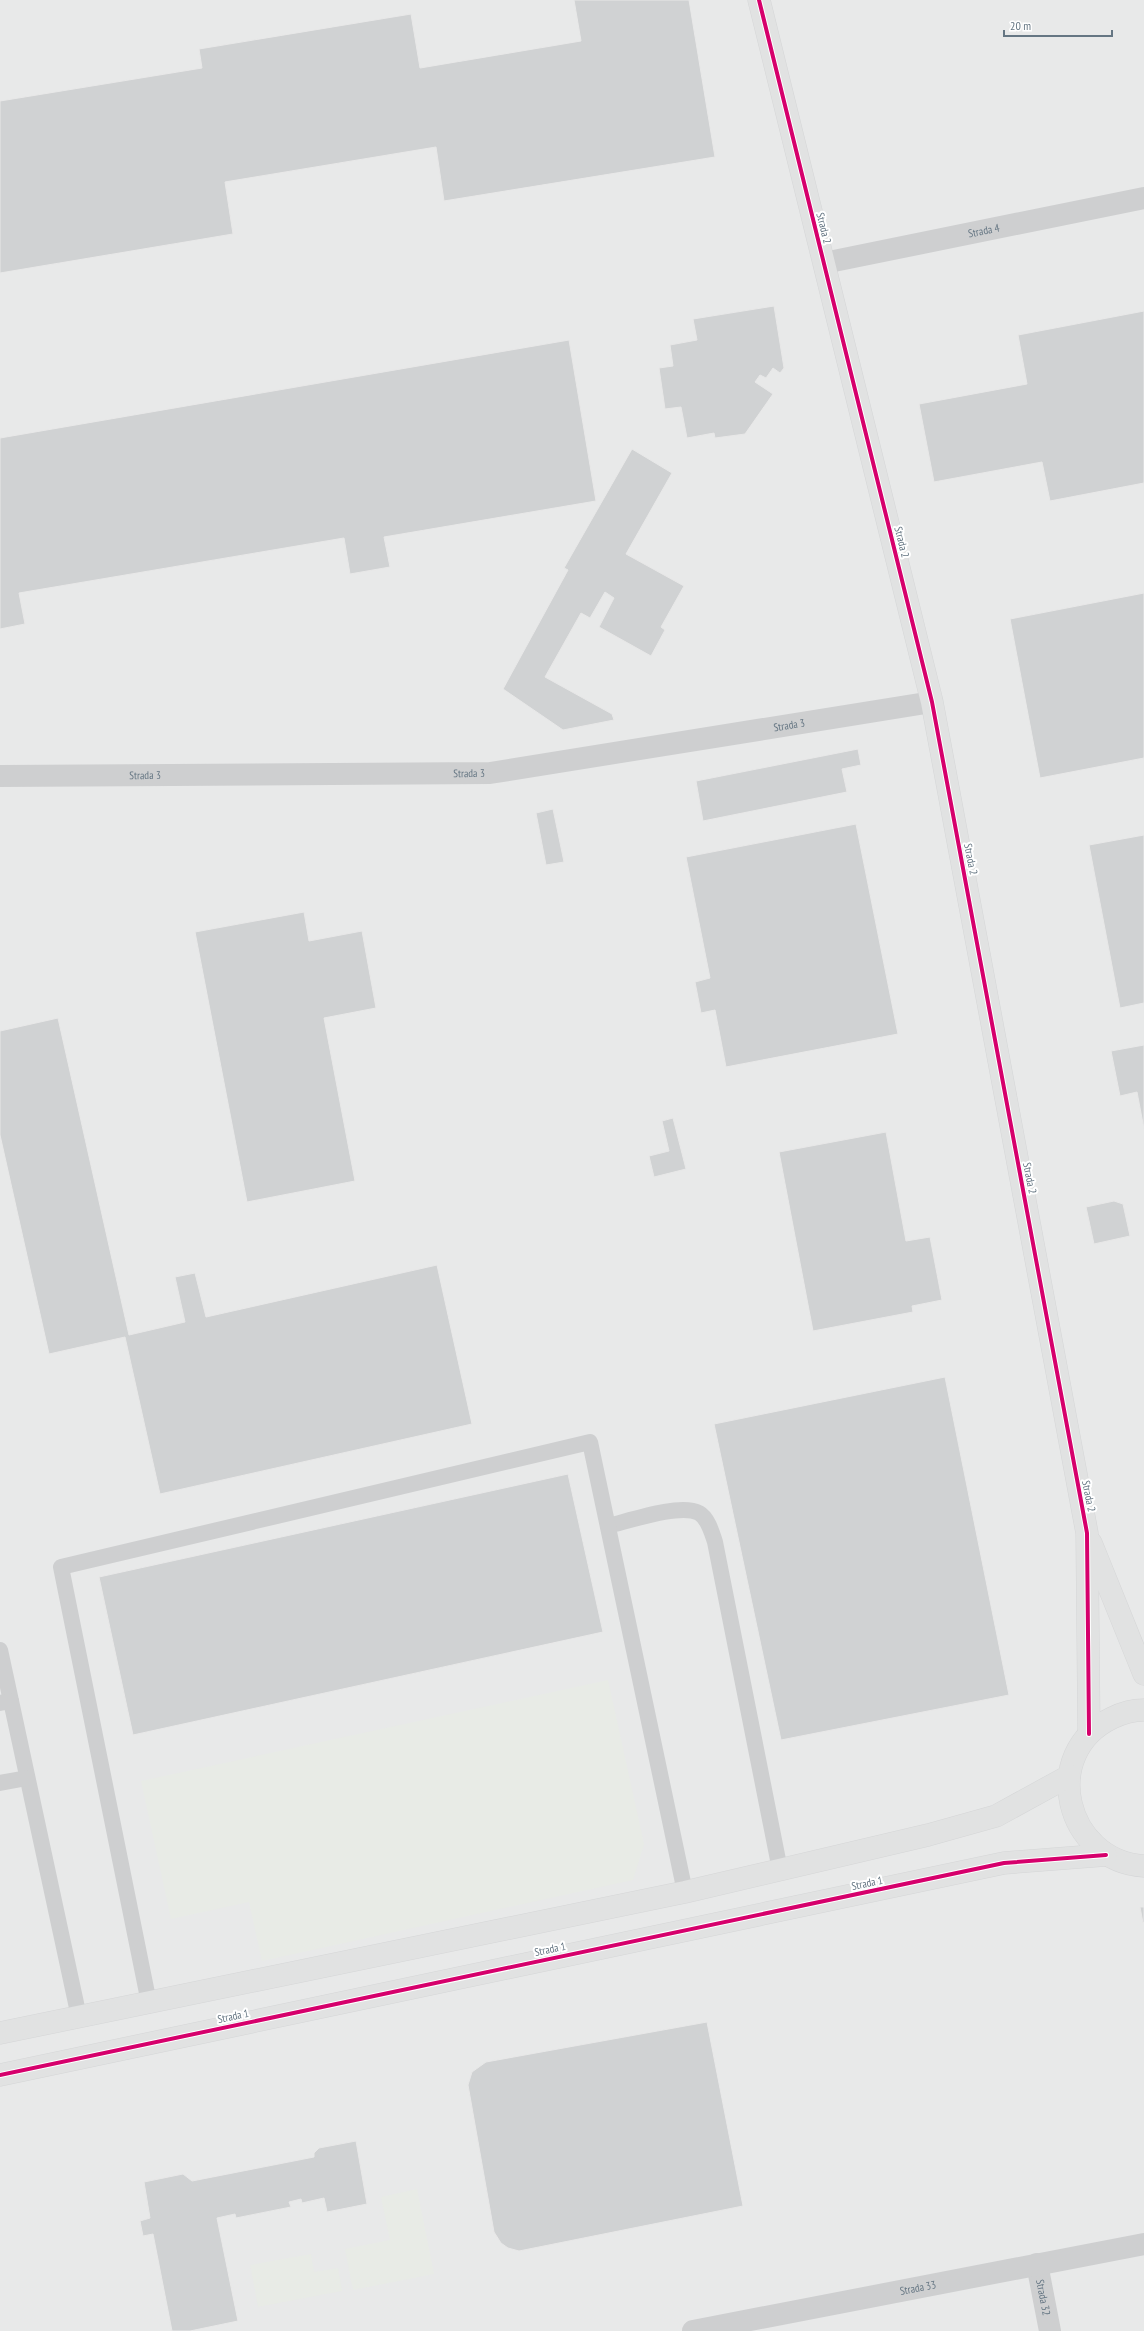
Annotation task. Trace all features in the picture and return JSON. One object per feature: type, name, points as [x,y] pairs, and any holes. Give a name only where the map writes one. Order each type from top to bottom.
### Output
[{"type":"street","name":"Strada 2","points":[[759,0],[932,702],[1087,1533],[1089,1734]]},
{"type":"street","name":"Strada 4","points":[[824,263],[1144,198]]},
{"type":"street","name":"Strada 3","points":[[0,776],[490,773],[932,702]]},
{"type":"street","name":"Strada 2","points":[[1087,1533],[1144,1674]]},
{"type":"street","points":[[1144,1710],[1121,1714],[1104,1722],[1089,1734],[1080,1747],[1069,1776],[1068,1791],[1076,1821],[1089,1840],[1106,1855],[1120,1862],[1144,1866]]},
{"type":"street","points":[[0,2033],[685,1892],[928,1835],[996,1816],[1069,1776]]},
{"type":"street","name":"Strada 1","points":[[0,2075],[1004,1863],[1106,1855]]},
{"type":"street","name":"Strada 33","points":[[692,2331],[1144,2244]]},
{"type":"street","name":"Strada 32","points":[[1037,2264],[1050,2331]]},
{"type":"lane","points":[[149,2003],[61,1567],[590,1442],[685,1892]]},
{"type":"lane","points":[[608,1526],[687,1509],[700,1513],[710,1528],[715,1542],[780,1870]]},
{"type":"lane","points":[[0,1650],[5,1702],[27,1778],[79,2017]]},
{"type":"lane","points":[[0,1783],[27,1778]]},
{"type":"shaded area","points":[[0,0],[1144,0],[1144,2331],[0,2331]]},
{"type":"shaded area","points":[[608,1680],[644,1844],[633,1880],[262,1961],[249,1902],[171,1919],[141,1781]]},
{"type":"shaded area","points":[[417,2189],[434,2274],[353,2290],[345,2249],[390,2240],[381,2197]]},
{"type":"shaded area","points":[[311,2254],[314,2272],[338,2268],[342,2291],[258,2307],[250,2265]]},
{"type":"building","points":[[574,0],[689,0],[715,157],[444,201],[436,147],[225,182],[233,234],[0,273],[0,101],[202,68],[199,49],[411,14],[420,68],[581,41]]},
{"type":"building","points":[[774,306],[784,368],[780,373],[773,368],[766,378],[760,375],[755,382],[773,394],[745,434],[715,438],[714,433],[687,438],[681,407],[665,409],[659,368],[673,366],[670,345],[697,340],[693,319]]},
{"type":"building","points":[[1144,311],[1144,483],[1050,501],[1042,462],[934,482],[919,404],[1027,384],[1018,335]]},
{"type":"building","points":[[569,340],[596,501],[384,537],[390,567],[350,574],[344,538],[19,593],[25,624],[0,629],[0,438]]},
{"type":"building","points":[[632,449],[672,473],[626,554],[684,586],[661,627],[665,630],[651,656],[599,627],[614,598],[605,592],[590,618],[581,613],[545,677],[612,714],[614,720],[563,730],[503,689],[568,570],[564,568]]},
{"type":"building","points":[[1144,593],[1144,758],[1040,778],[1010,619]]},
{"type":"building","points":[[858,749],[861,765],[842,769],[847,792],[703,821],[696,781]]},
{"type":"building","points":[[553,809],[564,862],[546,865],[536,813]]},
{"type":"building","points":[[856,824],[898,1034],[726,1067],[715,1010],[701,1013],[695,982],[710,978],[686,857]]},
{"type":"building","points":[[1144,835],[1144,1003],[1120,1008],[1089,845]]},
{"type":"building","points":[[304,912],[309,941],[362,931],[376,1008],[324,1018],[355,1181],[247,1202],[195,932]]},
{"type":"building","points":[[58,1018],[129,1335],[185,1322],[175,1277],[195,1273],[206,1317],[437,1265],[472,1424],[160,1494],[125,1337],[49,1354],[0,1135],[0,1031]]},
{"type":"building","points":[[1144,1045],[1144,1129],[1137,1092],[1120,1096],[1111,1051]]},
{"type":"building","points":[[673,1118],[686,1169],[654,1177],[649,1156],[669,1151],[662,1121]]},
{"type":"building","points":[[886,1132],[906,1241],[930,1237],[942,1300],[912,1306],[913,1312],[813,1331],[779,1152]]},
{"type":"building","points":[[1114,1201],[1123,1204],[1130,1236],[1094,1244],[1086,1207]]},
{"type":"building","points":[[945,1377],[1009,1695],[781,1740],[714,1424]]},
{"type":"building","points":[[568,1474],[603,1632],[133,1735],[99,1577]]},
{"type":"building","points":[[1140,1907],[1144,1907],[1143,1923]]},
{"type":"building","points":[[707,2022],[743,2206],[519,2251],[508,2248],[501,2243],[494,2232],[468,2085],[472,2072],[486,2062]]},
{"type":"building","points":[[356,2141],[367,2204],[327,2212],[324,2198],[302,2203],[301,2199],[289,2202],[291,2207],[236,2218],[235,2214],[217,2218],[238,2321],[190,2331],[172,2331],[153,2234],[143,2236],[140,2221],[150,2218],[144,2182],[183,2174],[192,2181],[314,2157],[314,2153],[319,2148]]},
{"type":"cycle path","points":[[759,0],[932,702],[1087,1533],[1089,1734]]},
{"type":"cycle path","points":[[0,2075],[1004,1863],[1106,1855]]}]
